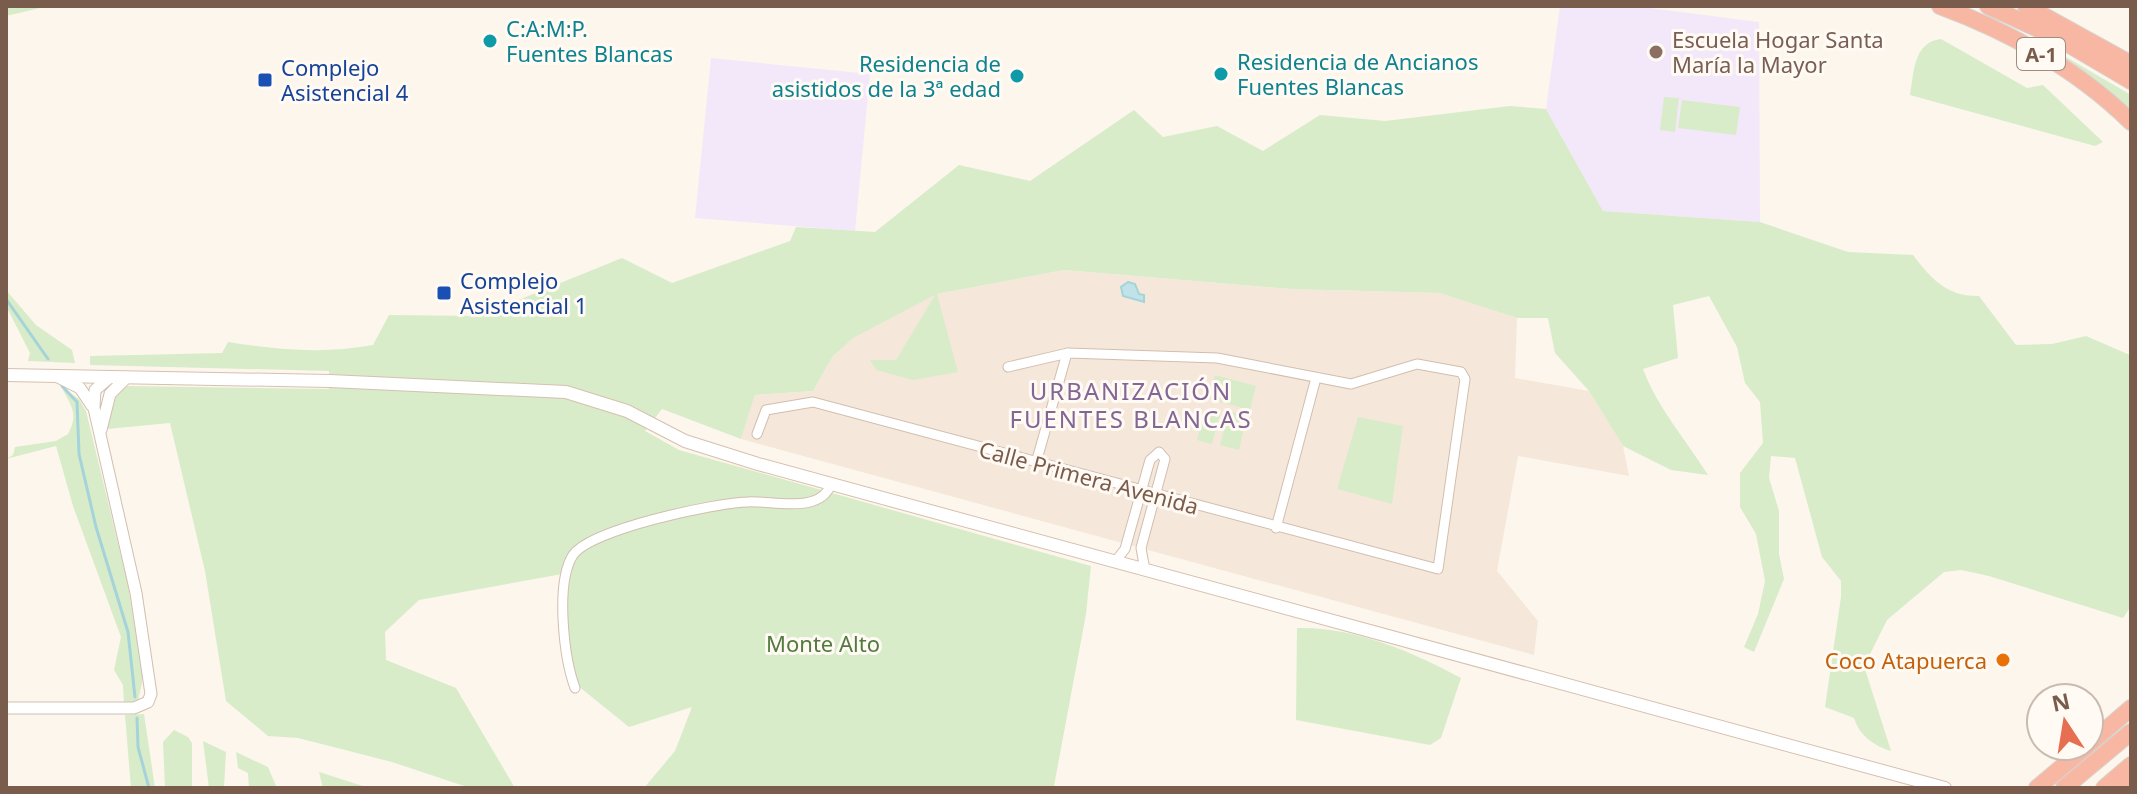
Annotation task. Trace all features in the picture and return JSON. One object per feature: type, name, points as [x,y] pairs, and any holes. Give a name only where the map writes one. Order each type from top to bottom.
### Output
[{"type":"highway","name":"A-1","points":[[1940,6],[2034,49],[2077,77],[2131,122]]},
{"type":"highway","points":[[1988,6],[2047,32],[2131,81]]},
{"type":"highway","name":"A-1","points":[[2026,6],[2131,64]]},
{"type":"highway","points":[[2041,6],[2131,52]]},
{"type":"highway","points":[[2105,730],[2131,708]]},
{"type":"highway","points":[[2064,788],[2131,732]]},
{"type":"highway","points":[[2037,788],[2068,762]]},
{"type":"highway","points":[[2104,788],[2131,765]]},
{"type":"highway","points":[[2122,788],[2131,781]]},
{"type":"main road","points":[[6,375],[465,386],[576,393],[627,411],[685,441],[831,484],[1945,788]]},
{"type":"street","points":[[1036,463],[1067,353]]},
{"type":"street","points":[[1008,367],[1067,353],[1209,357],[1316,378],[1276,528]]},
{"type":"street","name":"Calle Primera Avenida","points":[[757,434],[766,410],[813,402],[1436,571],[1465,376],[1417,364],[1351,384],[1316,378]]},
{"type":"street","points":[[53,376],[80,388],[94,408]]},
{"type":"street","points":[[99,434],[110,394],[127,377]]},
{"type":"street","points":[[105,378],[110,394]]},
{"type":"street","points":[[6,708],[134,708],[148,702],[151,694],[136,593],[94,408],[95,390],[105,378]]},
{"type":"street","points":[[1115,562],[1125,549],[1150,460],[1159,452],[1165,459],[1141,548],[1145,570]]},
{"type":"street","points":[[575,688],[566,658],[564,587],[566,571],[580,549],[620,530],[725,503],[805,504],[823,496],[831,484]]},
{"type":"shaded area","points":[[1560,6],[1634,6],[1759,22],[1760,222],[1603,211],[1546,109]]},
{"type":"shaded area","points":[[711,58],[870,74],[855,231],[695,218]]},
{"type":"shaded area","name":"URBANIZACIÓN FUENTES BLANCAS","points":[[1064,270],[1291,289],[1441,293],[1517,318],[1515,378],[1589,391],[1623,446],[1629,476],[1518,456],[1497,571],[1538,621],[1534,655],[741,439],[755,395],[813,391],[833,356],[853,337],[937,294]]},
{"type":"green space","points":[[6,6],[49,6],[6,16]]},
{"type":"green space","points":[[1941,39],[2027,88],[2043,85],[2103,142],[2095,146],[1910,95],[1920,52],[1932,41]]},
{"type":"green space","points":[[2037,40],[2131,95],[2131,119],[2034,42]]},
{"type":"green space","points":[[1664,97],[1679,98],[1675,132],[1660,130]]},
{"type":"green space","points":[[1682,100],[1740,107],[1736,135],[1678,128]]},
{"type":"green space","name":"Monte Alto","points":[[1510,106],[1546,109],[1603,211],[1760,222],[1848,252],[1913,255],[1927,272],[1949,290],[1979,296],[2016,345],[2052,344],[2086,336],[2130,355],[2131,606],[2123,618],[1989,576],[1961,570],[1944,572],[1887,620],[1864,666],[1891,751],[1868,739],[1854,718],[1825,707],[1841,581],[1822,557],[1795,458],[1771,456],[1769,478],[1779,511],[1779,554],[1784,579],[1754,652],[1744,647],[1758,614],[1765,581],[1756,534],[1740,507],[1740,473],[1763,443],[1760,402],[1745,383],[1737,347],[1709,296],[1673,305],[1678,358],[1643,369],[1664,410],[1708,475],[1671,470],[1623,446],[1589,391],[1555,353],[1548,318],[1517,318],[1440,293],[1291,289],[1064,270],[937,294],[958,372],[913,380],[876,370],[870,360],[896,360],[935,295],[853,338],[833,356],[813,391],[755,395],[741,439],[662,409],[645,431],[679,450],[1091,566],[1086,614],[1054,786],[644,788],[675,751],[692,707],[629,727],[572,681],[562,574],[419,600],[385,632],[386,660],[456,688],[515,788],[470,788],[392,762],[298,738],[268,736],[226,701],[205,571],[170,423],[107,429],[117,393],[127,386],[329,389],[329,371],[90,365],[90,356],[222,353],[228,342],[300,350],[373,345],[389,315],[479,316],[622,258],[672,283],[790,241],[796,227],[875,232],[959,165],[1030,181],[1134,110],[1163,137],[1217,126],[1263,151],[1320,115],[1385,121]]},
{"type":"green space","points":[[6,290],[36,325],[72,350],[75,363],[28,361],[30,353],[6,306]]},
{"type":"green space","points":[[1215,375],[1256,386],[1250,410],[1209,399]]},
{"type":"green space","points":[[62,388],[79,399],[86,411],[128,585],[143,678],[138,701],[124,703],[123,685],[114,670],[121,637],[73,506],[56,446],[6,459],[13,455],[15,447],[56,441],[68,434],[73,414]]},
{"type":"green space","points":[[1205,410],[1220,414],[1212,444],[1197,440]]},
{"type":"green space","points":[[1229,411],[1247,416],[1239,450],[1220,445]]},
{"type":"green space","points":[[1358,417],[1403,426],[1392,504],[1337,489]]},
{"type":"green space","points":[[1297,628],[1339,631],[1382,642],[1461,678],[1441,738],[1430,745],[1296,720]]},
{"type":"green space","points":[[144,714],[155,788],[131,788],[125,715]]},
{"type":"green space","points":[[174,730],[188,737],[192,743],[192,788],[165,788],[163,742]]},
{"type":"green space","points":[[203,741],[226,752],[224,788],[209,788]]},
{"type":"green space","points":[[236,752],[268,767],[276,786],[249,788],[248,773],[238,768]]},
{"type":"green space","points":[[319,772],[369,788],[323,788]]},
{"type":"water","points":[[1128,282],[1135,284],[1139,294],[1144,295],[1144,302],[1123,296],[1121,287]]},
{"type":"waterway","points":[[6,299],[48,359]]},
{"type":"waterway","points":[[62,386],[77,402],[79,454],[96,527],[128,632],[135,697]]},
{"type":"waterway","points":[[137,718],[138,747],[149,788]]},
{"type":"place","name":"C:A:M:P. Fuentes Blancas","points":[[490,41]]},
{"type":"place","name":"Escuela Hogar Santa María la Mayor","points":[[1656,52]]},
{"type":"place","name":"Residencia de Ancianos Fuentes Blancas","points":[[1221,74]]},
{"type":"place","name":"Residencia de asistidos de la 3ª edad","points":[[1017,76]]},
{"type":"place","name":"Complejo Asistencial 4","points":[[265,80]]},
{"type":"place","name":"Complejo Asistencial 1","points":[[444,293]]},
{"type":"place","name":"Coco Atapuerca","points":[[2003,660]]},
{"type":"district","name":"URBANIZACIÓN FUENTES BLANCAS","points":[[1131,404]]}]
